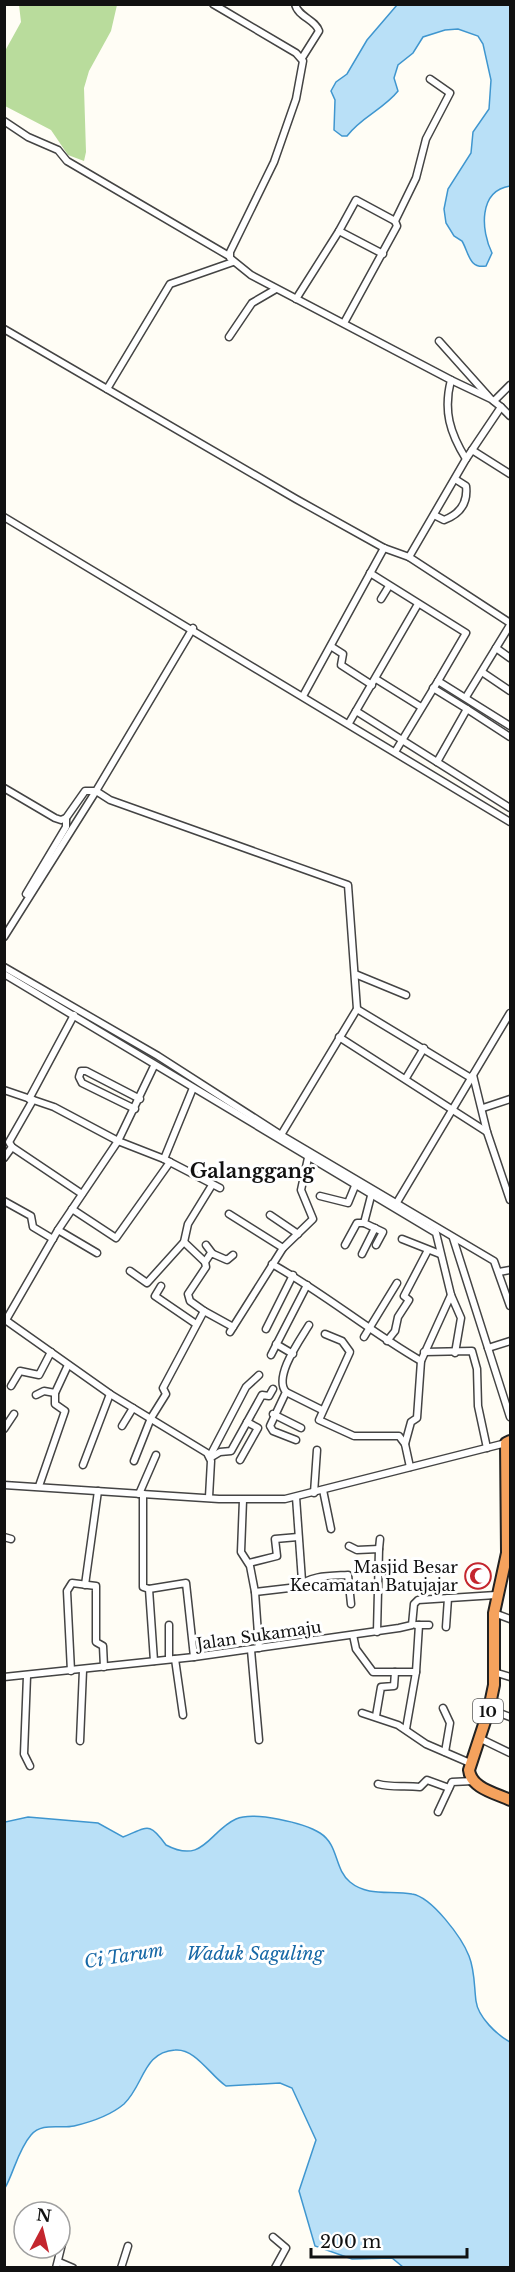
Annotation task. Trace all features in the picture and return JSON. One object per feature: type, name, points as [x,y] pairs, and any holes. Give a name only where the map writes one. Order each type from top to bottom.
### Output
[{"type":"highway","name":"10","points":[[473,1781],[470,1763],[489,1709],[494,1672],[496,1595],[506,1576],[509,1521],[508,1442]]},
{"type":"highway","points":[[473,1781],[510,1800]]},
{"type":"street","points":[[213,4],[302,58]]},
{"type":"street","points":[[229,255],[274,162],[297,93],[302,58],[319,31],[316,25],[297,10],[295,4]]},
{"type":"street","points":[[394,221],[418,171],[426,140],[450,93],[430,79]]},
{"type":"street","points":[[4,121],[28,137],[57,150],[67,161],[229,255],[233,262],[276,289],[493,400]]},
{"type":"street","points":[[296,299],[356,200],[394,221],[397,226],[344,323]]},
{"type":"street","points":[[339,231],[383,254]]},
{"type":"street","points":[[107,389],[170,284],[233,262]]},
{"type":"street","points":[[229,337],[252,303],[276,289]]},
{"type":"street","points":[[4,329],[384,548],[409,557],[510,624],[466,697]]},
{"type":"street","points":[[439,341],[510,416]]},
{"type":"street","points":[[451,380],[447,399],[447,419],[453,437],[466,459]]},
{"type":"street","points":[[493,400],[510,385]]},
{"type":"street","points":[[409,557],[466,459],[501,407]]},
{"type":"street","points":[[472,450],[510,474]]},
{"type":"street","points":[[434,515],[444,520],[454,516],[466,501],[466,486],[455,479]]},
{"type":"street","points":[[4,517],[193,628],[510,822]]},
{"type":"street","points":[[303,696],[332,647],[384,548]]},
{"type":"street","points":[[370,573],[466,633],[395,752]]},
{"type":"street","points":[[381,599],[389,586]]},
{"type":"street","points":[[349,723],[418,604]]},
{"type":"street","points":[[4,937],[96,791],[193,628]]},
{"type":"street","points":[[332,647],[343,655],[341,665],[372,686]]},
{"type":"street","points":[[496,648],[510,657]]},
{"type":"street","points":[[482,672],[510,691]]},
{"type":"street","points":[[376,679],[421,707]]},
{"type":"street","points":[[438,681],[510,726]]},
{"type":"street","points":[[433,688],[510,737]]},
{"type":"street","points":[[436,762],[467,709]]},
{"type":"street","points":[[356,711],[510,807]]},
{"type":"street","points":[[4,788],[55,818],[66,818]]},
{"type":"street","points":[[4,931],[66,827],[66,818],[86,791],[96,791],[110,800],[348,885],[357,1009],[281,1135]]},
{"type":"street","points":[[4,967],[158,1056],[281,1135],[495,1262],[510,1306]]},
{"type":"street","points":[[4,974],[436,1233],[451,1295],[461,1321],[455,1353]]},
{"type":"street","points":[[355,974],[405,995]]},
{"type":"street","points":[[357,1009],[472,1077],[483,1108],[487,1132],[510,1200]]},
{"type":"street","points":[[396,1204],[510,1012]]},
{"type":"street","points":[[74,1015],[9,1142],[12,1147],[82,1194]]},
{"type":"street","points":[[339,1038],[406,1078],[487,1132]]},
{"type":"street","points":[[406,1078],[424,1048]]},
{"type":"street","points":[[154,1066],[118,1141],[58,1230],[6,1323],[210,1457]]},
{"type":"street","points":[[135,1109],[82,1083],[79,1077],[81,1071],[86,1071],[140,1099]]},
{"type":"street","points":[[72,1209],[116,1238],[167,1160],[193,1088]]},
{"type":"street","points":[[5,1090],[54,1107],[118,1141],[167,1160],[220,1188]]},
{"type":"street","points":[[483,1108],[510,1099]]},
{"type":"street","points":[[4,1158],[12,1147]]},
{"type":"street","points":[[184,1242],[205,1262],[206,1268],[188,1297],[204,1311],[232,1329],[283,1248],[314,1218],[301,1190],[308,1158]]},
{"type":"street","points":[[130,1271],[147,1283],[184,1242],[188,1224],[212,1185]]},
{"type":"street","points":[[320,1196],[348,1203],[355,1186]]},
{"type":"street","points":[[364,1223],[371,1196]]},
{"type":"street","points":[[4,1201],[31,1216],[33,1227],[53,1239]]},
{"type":"street","points":[[230,1214],[283,1248]]},
{"type":"street","points":[[270,1215],[298,1234]]},
{"type":"street","points":[[345,1245],[357,1223],[364,1223],[383,1232],[376,1245]]},
{"type":"street","points":[[362,1254],[375,1228]]},
{"type":"street","points":[[58,1230],[97,1253]]},
{"type":"street","points":[[453,1238],[510,1417]]},
{"type":"street","points":[[402,1239],[440,1254]]},
{"type":"street","points":[[206,1245],[212,1253],[227,1260],[233,1255]]},
{"type":"street","points":[[387,1341],[395,1331],[398,1317],[409,1300],[404,1296],[428,1250]]},
{"type":"street","points":[[205,1262],[212,1253]]},
{"type":"street","points":[[272,1264],[293,1275],[387,1341],[421,1360]]},
{"type":"street","points":[[499,1272],[510,1270]]},
{"type":"street","points":[[266,1329],[293,1275]]},
{"type":"street","points":[[364,1337],[397,1283]]},
{"type":"street","points":[[271,1355],[307,1285]]},
{"type":"street","points":[[162,1286],[155,1296],[196,1324]]},
{"type":"street","points":[[405,1444],[410,1424],[417,1418],[421,1360],[451,1295]]},
{"type":"street","points":[[134,1461],[151,1418],[166,1394],[163,1388],[204,1311]]},
{"type":"street","points":[[309,1325],[282,1376],[282,1386],[286,1392],[322,1410]]},
{"type":"street","points":[[325,1334],[342,1341],[350,1352],[322,1410],[320,1421],[350,1435],[398,1435],[405,1444],[410,1467]]},
{"type":"street","points":[[488,1348],[510,1341]]},
{"type":"street","points":[[276,1344],[293,1354]]},
{"type":"street","points":[[11,1386],[21,1370],[39,1376],[51,1352]]},
{"type":"street","points":[[424,1352],[473,1353],[478,1372],[478,1406],[487,1448]]},
{"type":"street","points":[[39,1486],[65,1411],[55,1404],[55,1393],[68,1365]]},
{"type":"street","points":[[209,1497],[210,1457],[246,1386],[259,1376]]},
{"type":"street","points":[[210,1457],[231,1450],[262,1395],[269,1396],[273,1389]]},
{"type":"street","points":[[36,1395],[44,1391],[55,1393]]},
{"type":"street","points":[[286,1392],[273,1414],[270,1429],[296,1440]]},
{"type":"street","points":[[83,1464],[111,1394]]},
{"type":"street","points":[[122,1426],[133,1408]]},
{"type":"street","points":[[4,1429],[14,1414]]},
{"type":"street","points":[[273,1414],[301,1428]]},
{"type":"street","points":[[240,1460],[258,1428],[247,1422]]},
{"type":"street","points":[[4,1485],[243,1500],[296,1497],[508,1442]]},
{"type":"street","points":[[314,1493],[317,1450]]},
{"type":"street","points":[[156,1455],[141,1494],[143,1587],[149,1589],[186,1584],[194,1657]]},
{"type":"street","points":[[323,1490],[331,1529]]},
{"type":"street","points":[[85,1585],[98,1491]]},
{"type":"street","points":[[255,1592],[298,1587],[302,1581],[296,1497]]},
{"type":"street","points":[[243,1500],[241,1552],[243,1558],[249,1563],[255,1592],[259,1648]]},
{"type":"street","points":[[249,1563],[277,1556],[275,1539],[298,1537]]},
{"type":"street","points":[[377,1632],[380,1539]]},
{"type":"street","points":[[349,1546],[357,1550],[379,1549]]},
{"type":"street","points":[[302,1581],[349,1575],[351,1604]]},
{"type":"street","points":[[71,1671],[67,1591],[71,1583],[96,1587],[96,1642],[102,1645],[104,1667]]},
{"type":"street","points":[[149,1589],[154,1661]]},
{"type":"street","points":[[406,1729],[416,1672],[416,1602],[496,1595]]},
{"type":"street","points":[[446,1627],[448,1598]]},
{"type":"street","points":[[494,1613],[510,1618]]},
{"type":"street","points":[[170,1625],[172,1659],[183,1715]]},
{"type":"street","name":"Jalan Sukamaju","points":[[4,1677],[27,1677],[194,1657],[416,1625],[429,1626]]},
{"type":"street","points":[[353,1635],[356,1649],[372,1671],[416,1672]]},
{"type":"street","points":[[251,1650],[260,1740]]},
{"type":"street","points":[[80,1741],[83,1670]]},
{"type":"street","points":[[376,1716],[381,1687],[394,1686],[395,1672]]},
{"type":"street","points":[[494,1672],[510,1677]]},
{"type":"street","points":[[27,1677],[24,1754],[30,1766]]},
{"type":"street","points":[[443,1708],[450,1723],[445,1752]]},
{"type":"street","points":[[489,1709],[510,1718]]},
{"type":"street","points":[[362,1713],[376,1716],[406,1729],[426,1744],[470,1763]]},
{"type":"street","points":[[479,1738],[510,1753]]},
{"type":"street","points":[[378,1784],[392,1788],[403,1785],[422,1787],[427,1780],[449,1788]]},
{"type":"street","points":[[438,1812],[453,1782],[464,1784],[473,1781]]},
{"type":"street","points":[[273,2237],[286,2248],[275,2268]]},
{"type":"street","points":[[121,2268],[128,2246]]},
{"type":"street","points":[[58,2265],[73,2268]]},
{"type":"green space","points":[[19,5],[117,5],[111,31],[89,71],[84,88],[86,152],[84,161],[68,155],[51,130],[5,106],[5,51],[21,22]]},
{"type":"water","points":[[397,5],[510,5],[510,186],[492,195],[487,204],[484,223],[492,253],[486,266],[476,265],[470,259],[462,241],[454,236],[446,223],[444,209],[448,189],[471,153],[473,132],[489,109],[491,80],[483,44],[478,36],[458,29],[445,30],[423,37],[413,53],[398,65],[394,78],[398,91],[359,123],[347,136],[342,136],[334,130],[335,100],[331,91],[336,82],[347,74],[367,40]]},
{"type":"water","name":"Waduk Saguling","points":[[254,1816],[291,1822],[313,1829],[326,1838],[334,1850],[341,1871],[357,1887],[364,1890],[412,1894],[428,1902],[437,1910],[460,1939],[469,1956],[480,2013],[499,2035],[510,2042],[510,2267],[403,2267],[392,2258],[352,2259],[315,2246],[299,2191],[316,2140],[292,2088],[280,2083],[226,2086],[196,2058],[182,2051],[164,2052],[156,2057],[150,2063],[131,2096],[113,2112],[74,2126],[46,2127],[35,2131],[23,2147],[5,2188],[5,1822],[28,1817],[98,1823],[123,1837],[148,1828],[156,1832],[166,1845],[189,1851],[198,1849],[236,1819]]},
{"type":"place","name":"Masjid Besar Kecamatan Batujajar","points":[[478,1576]]},
{"type":"district","name":"Galanggang","points":[[252,1171]]},
{"type":"water label","name":"Ci Tarum","points":[[124,1956]]}]
